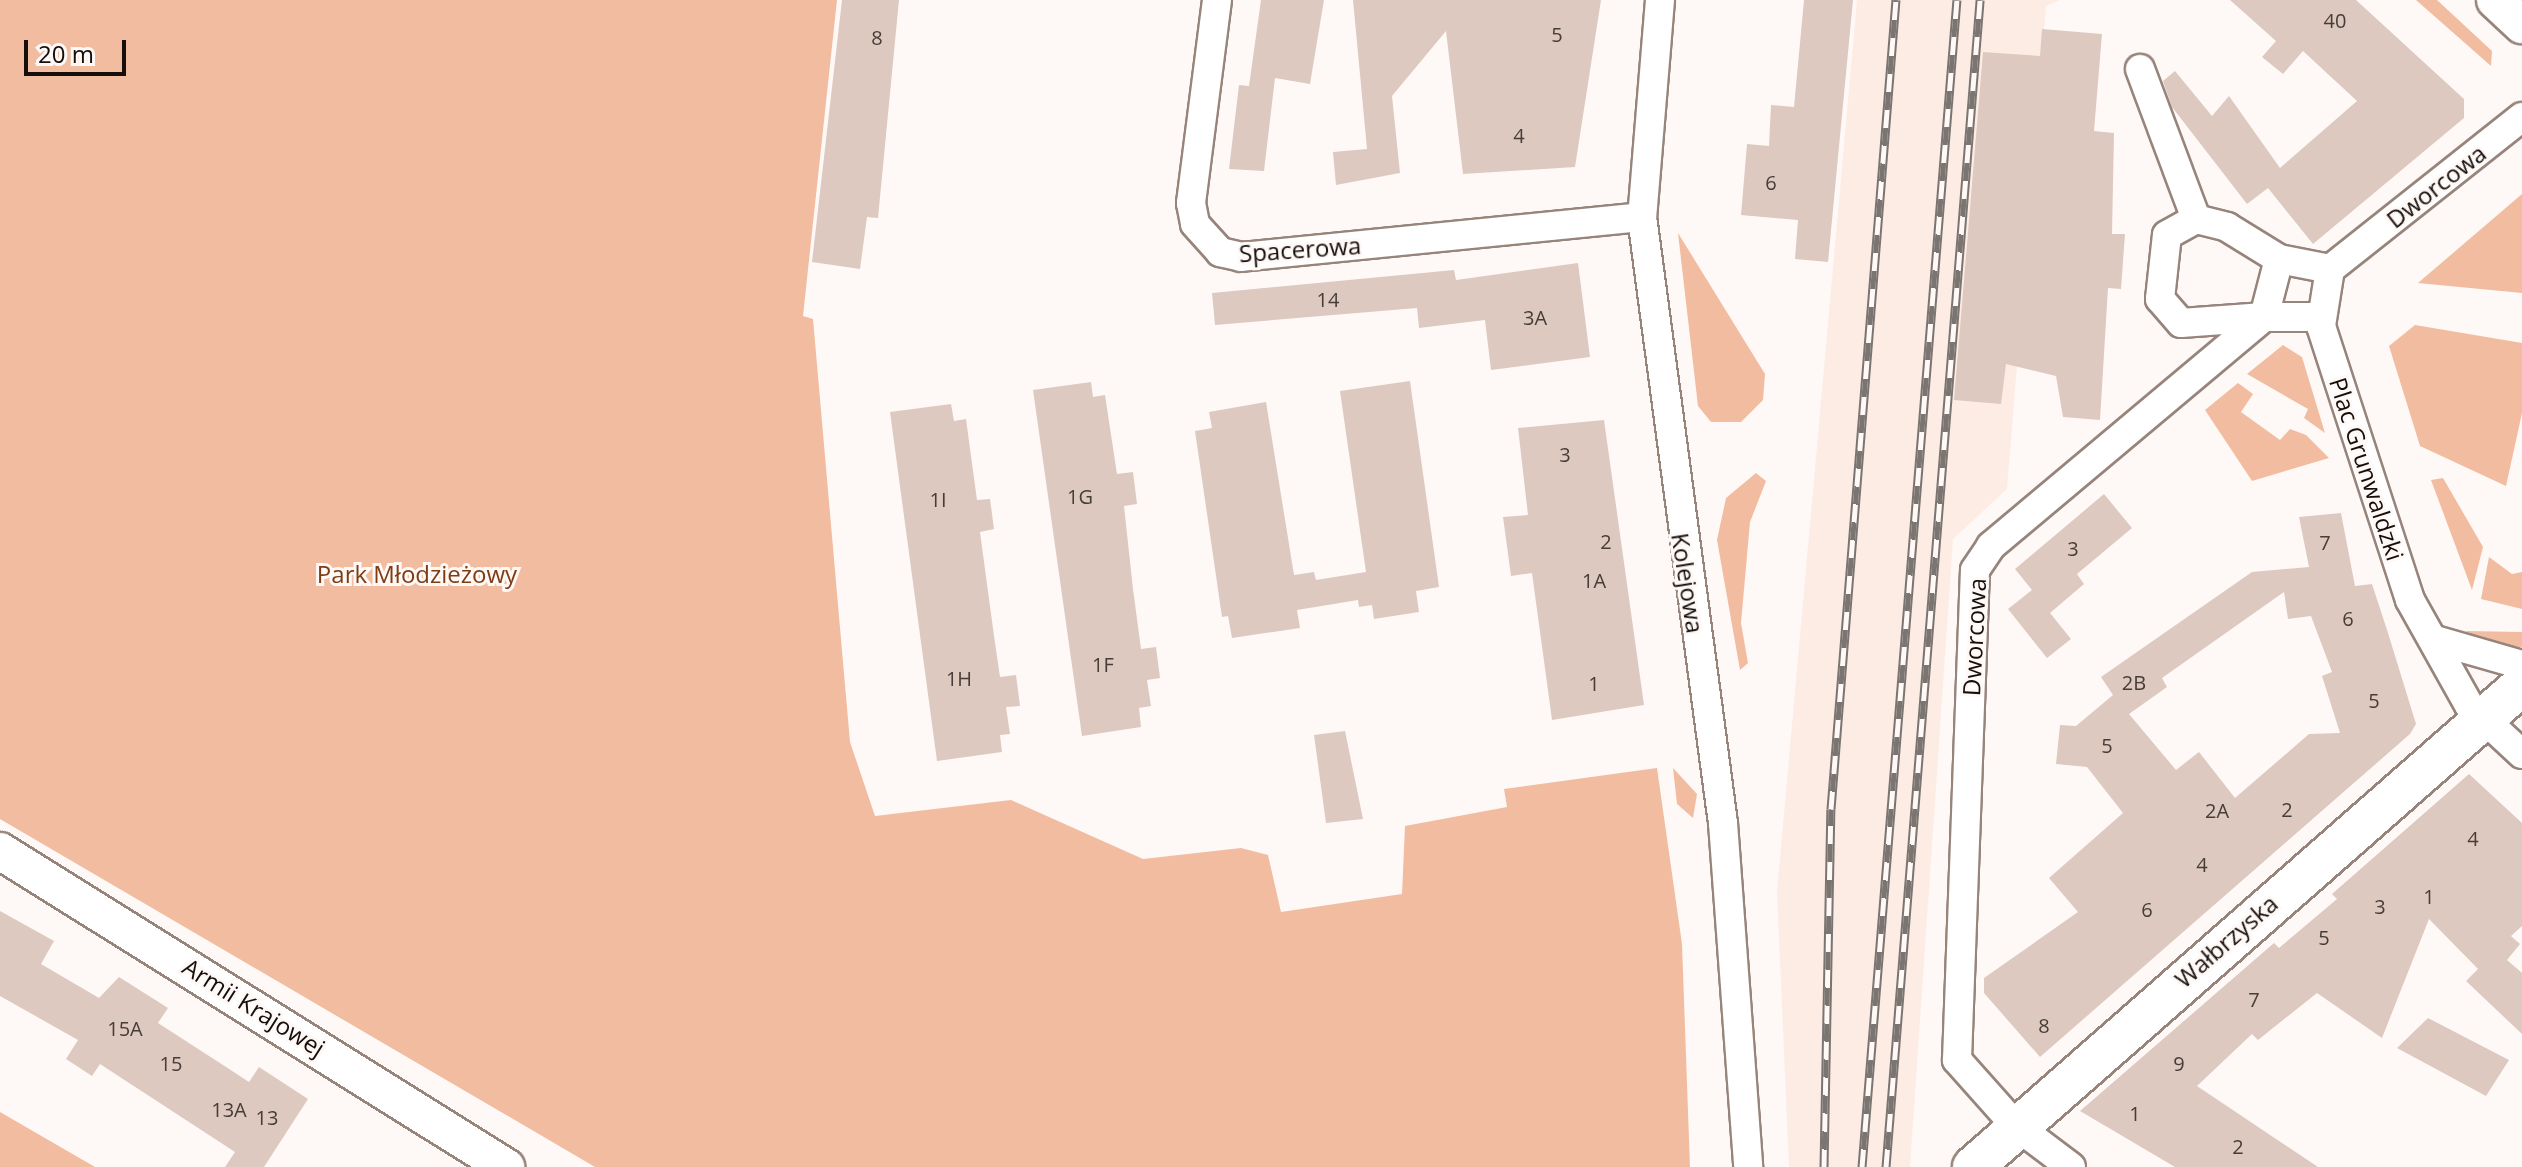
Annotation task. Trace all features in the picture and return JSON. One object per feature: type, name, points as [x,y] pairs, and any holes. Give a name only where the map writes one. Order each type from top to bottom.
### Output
[{"type":"main road","points":[[2483,717],[2522,685]]},
{"type":"main road","name":"Wałbrzyska","points":[[1973,1167],[2014,1124],[2483,717]]},
{"type":"street","name":"Spacerowa","points":[[1217,0],[1191,203],[1195,224],[1220,252],[1241,257],[1642,217]]},
{"type":"street","name":"Kolejowa","points":[[1660,0],[1642,217],[1723,823],[1748,1167]]},
{"type":"street","points":[[2495,0],[2522,25]]},
{"type":"street","points":[[2140,69],[2196,219]]},
{"type":"street","name":"Dworcowa","points":[[2325,293],[2522,117]]},
{"type":"street","points":[[2196,219],[2227,227],[2279,259],[2325,293],[2264,317],[2181,323],[2160,299],[2167,235],[2196,219]]},
{"type":"street","points":[[2264,317],[2279,259]]},
{"type":"street","name":"Plac Grunwaldzki","points":[[2325,293],[2410,600],[2483,717],[2522,754]]},
{"type":"street","name":"Dworcowa","points":[[2071,1167],[2014,1124],[1957,1060],[1959,935],[1975,570],[1991,546],[2264,317]]},
{"type":"street","points":[[2435,640],[2522,665]]},
{"type":"street","name":"Armii Krajowej","points":[[0,851],[506,1167]]},
{"type":"shaded area","points":[[1857,0],[2060,0],[2046,6],[2007,489],[1953,539],[1910,1167],[1789,1167],[1777,892]]},
{"type":"green space","name":"Park Młodzieżowy","points":[[0,0],[837,0],[803,316],[813,319],[850,742],[875,816],[1011,800],[1143,859],[1241,848],[1268,855],[1281,912],[1402,894],[1405,826],[1507,807],[1504,789],[1657,768],[1682,944],[1690,1167],[595,1167],[0,819]]},
{"type":"green space","points":[[2416,0],[2437,0],[2492,51],[2491,66]]},
{"type":"green space","points":[[2522,194],[2522,293],[2418,283]]},
{"type":"green space","points":[[1678,233],[1765,374],[1763,400],[1741,422],[1711,422],[1698,406]]},
{"type":"green space","points":[[2415,325],[2522,343],[2522,413],[2506,486],[2420,446],[2389,346]]},
{"type":"green space","points":[[2283,345],[2302,357],[2325,433],[2304,418],[2308,409],[2247,374]]},
{"type":"green space","points":[[2238,383],[2253,394],[2241,412],[2280,440],[2290,429],[2306,435],[2329,458],[2252,481],[2205,410]]},
{"type":"green space","points":[[1756,473],[1766,481],[1750,522],[1741,623],[1748,663],[1740,670],[1717,540],[1726,498]]},
{"type":"green space","points":[[2443,478],[2483,547],[2472,590],[2431,480]]},
{"type":"green space","points":[[2489,557],[2512,574],[2522,572],[2522,609],[2481,599]]},
{"type":"green space","points":[[2465,631],[2522,632],[2522,647],[2497,647]]},
{"type":"green space","points":[[1673,768],[1697,794],[1693,818],[1677,804]]},
{"type":"green space","points":[[0,1112],[95,1167],[0,1167]]},
{"type":"building","points":[[842,0],[899,0],[878,218],[867,217],[860,269],[812,262]]},
{"type":"building","points":[[1261,0],[1324,0],[1310,84],[1275,78],[1264,171],[1229,169],[1239,85],[1249,86]]},
{"type":"building","points":[[1353,0],[1601,0],[1575,167],[1463,174],[1446,31],[1392,96],[1400,173],[1336,185],[1333,152],[1367,149]]},
{"type":"building","points":[[1804,0],[1853,0],[1828,262],[1795,259],[1798,220],[1741,215],[1747,144],[1769,146],[1771,105],[1794,107]]},
{"type":"building","points":[[2230,0],[2356,0],[2464,99],[2464,118],[2313,244],[2268,188],[2247,204],[2172,107],[2163,81],[2175,71],[2212,116],[2229,96],[2280,168],[2357,101],[2303,51],[2283,74],[2262,57],[2276,41]]},
{"type":"building","points":[[2042,29],[2102,34],[2094,131],[2114,133],[2112,234],[2125,234],[2121,289],[2108,288],[2100,420],[2063,417],[2056,376],[2006,364],[2001,404],[1954,400],[1983,52],[2040,56]]},
{"type":"building","points":[[1578,263],[1590,357],[1491,370],[1485,320],[1419,328],[1417,308],[1215,325],[1212,293],[1454,270],[1456,280]]},
{"type":"building","points":[[1410,381],[1439,587],[1416,591],[1419,612],[1374,619],[1372,605],[1359,607],[1358,600],[1297,610],[1300,628],[1232,638],[1228,616],[1222,617],[1195,431],[1212,428],[1209,412],[1266,402],[1294,575],[1314,572],[1316,580],[1366,572],[1340,391]]},
{"type":"building","points":[[1091,382],[1093,397],[1105,395],[1117,474],[1133,472],[1137,504],[1124,506],[1133,589],[1141,649],[1156,647],[1160,678],[1147,680],[1151,706],[1139,708],[1141,727],[1082,736],[1033,390]]},
{"type":"building","points":[[951,404],[954,421],[966,419],[977,500],[990,499],[994,529],[980,532],[994,636],[1000,677],[1016,675],[1020,706],[1006,707],[1010,734],[1000,735],[1002,752],[937,761],[890,412]]},
{"type":"building","points":[[1604,420],[1644,705],[1552,720],[1532,573],[1511,576],[1503,517],[1528,515],[1518,428]]},
{"type":"building","points":[[2104,494],[2132,528],[2077,574],[2084,584],[2050,613],[2071,639],[2047,658],[2008,609],[2032,590],[2015,569]]},
{"type":"building","points":[[2341,513],[2355,586],[2372,584],[2416,724],[2410,734],[2040,1057],[1984,993],[1984,978],[2078,912],[2049,878],[2123,813],[2087,767],[2056,764],[2060,725],[2076,726],[2113,695],[2101,677],[2252,572],[2309,567],[2299,517]],"holes":[[[2284,592],[2288,619],[2311,616],[2332,672],[2322,676],[2340,733],[2309,734],[2235,798],[2199,752],[2176,770],[2129,714],[2167,687],[2162,678]]]},
{"type":"building","points":[[1345,731],[1363,819],[1326,823],[1314,735]]},
{"type":"building","points":[[2469,774],[2522,823],[2522,926],[2511,936],[2520,944],[2507,960],[2522,973],[2522,1034],[2466,981],[2478,969],[2429,919],[2382,1038],[2317,993],[2258,1040],[2252,1034],[2197,1086],[2318,1167],[2175,1167],[2080,1111],[2274,943],[2279,948],[2337,899],[2332,894]]},
{"type":"building","points":[[0,911],[54,941],[41,964],[99,998],[119,977],[168,1008],[158,1023],[249,1082],[259,1067],[308,1099],[264,1167],[225,1167],[235,1152],[100,1064],[92,1076],[66,1059],[78,1040],[0,996]]},
{"type":"building","points":[[2428,1018],[2509,1060],[2486,1096],[2397,1048]]},
{"type":"railway","points":[[1824,1167],[1831,809],[1896,0]]},
{"type":"railway","points":[[1862,1167],[1957,0]]},
{"type":"railway","points":[[1886,1167],[1980,0]]}]
